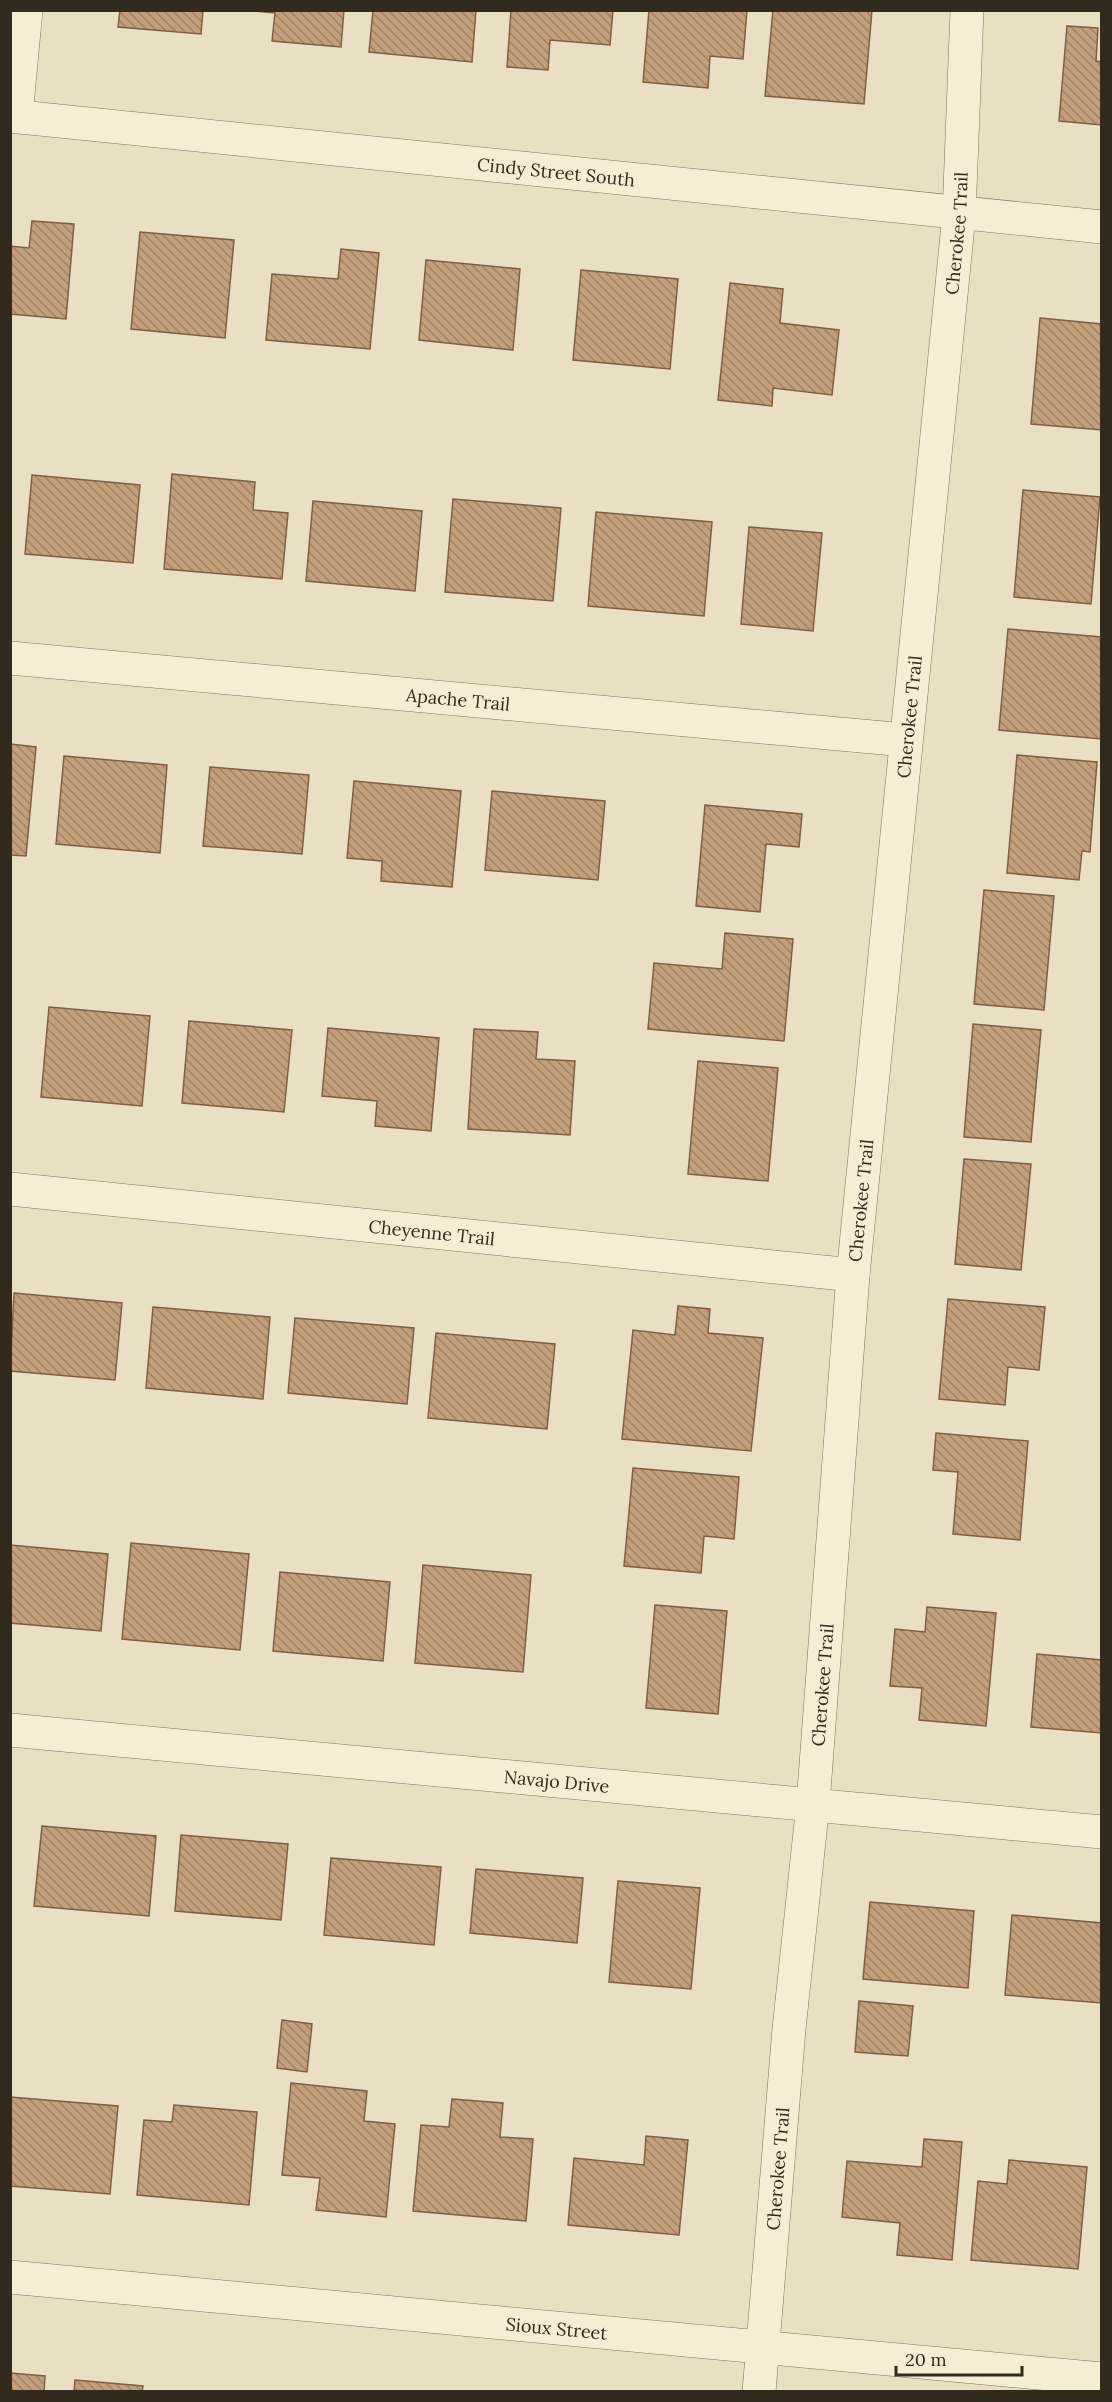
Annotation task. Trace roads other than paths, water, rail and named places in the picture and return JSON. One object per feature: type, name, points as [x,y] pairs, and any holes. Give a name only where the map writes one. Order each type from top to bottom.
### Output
[{"type":"street","points":[[13,116],[26,10]]},
{"type":"street","name":"Cherokee Trail","points":[[759,2391],[789,2029],[813,1804],[853,1275],[958,214],[967,10]]},
{"type":"street","name":"Cindy Street South","points":[[13,116],[1101,227]]},
{"type":"street","name":"Apache Trail","points":[[10,658],[905,740]]},
{"type":"street","name":"Cheyenne Trail","points":[[10,1189],[853,1275]]},
{"type":"street","name":"Navajo Drive","points":[[10,1730],[1101,1832]]},
{"type":"street","name":"Sioux Street","points":[[10,2277],[1101,2379]]}]
